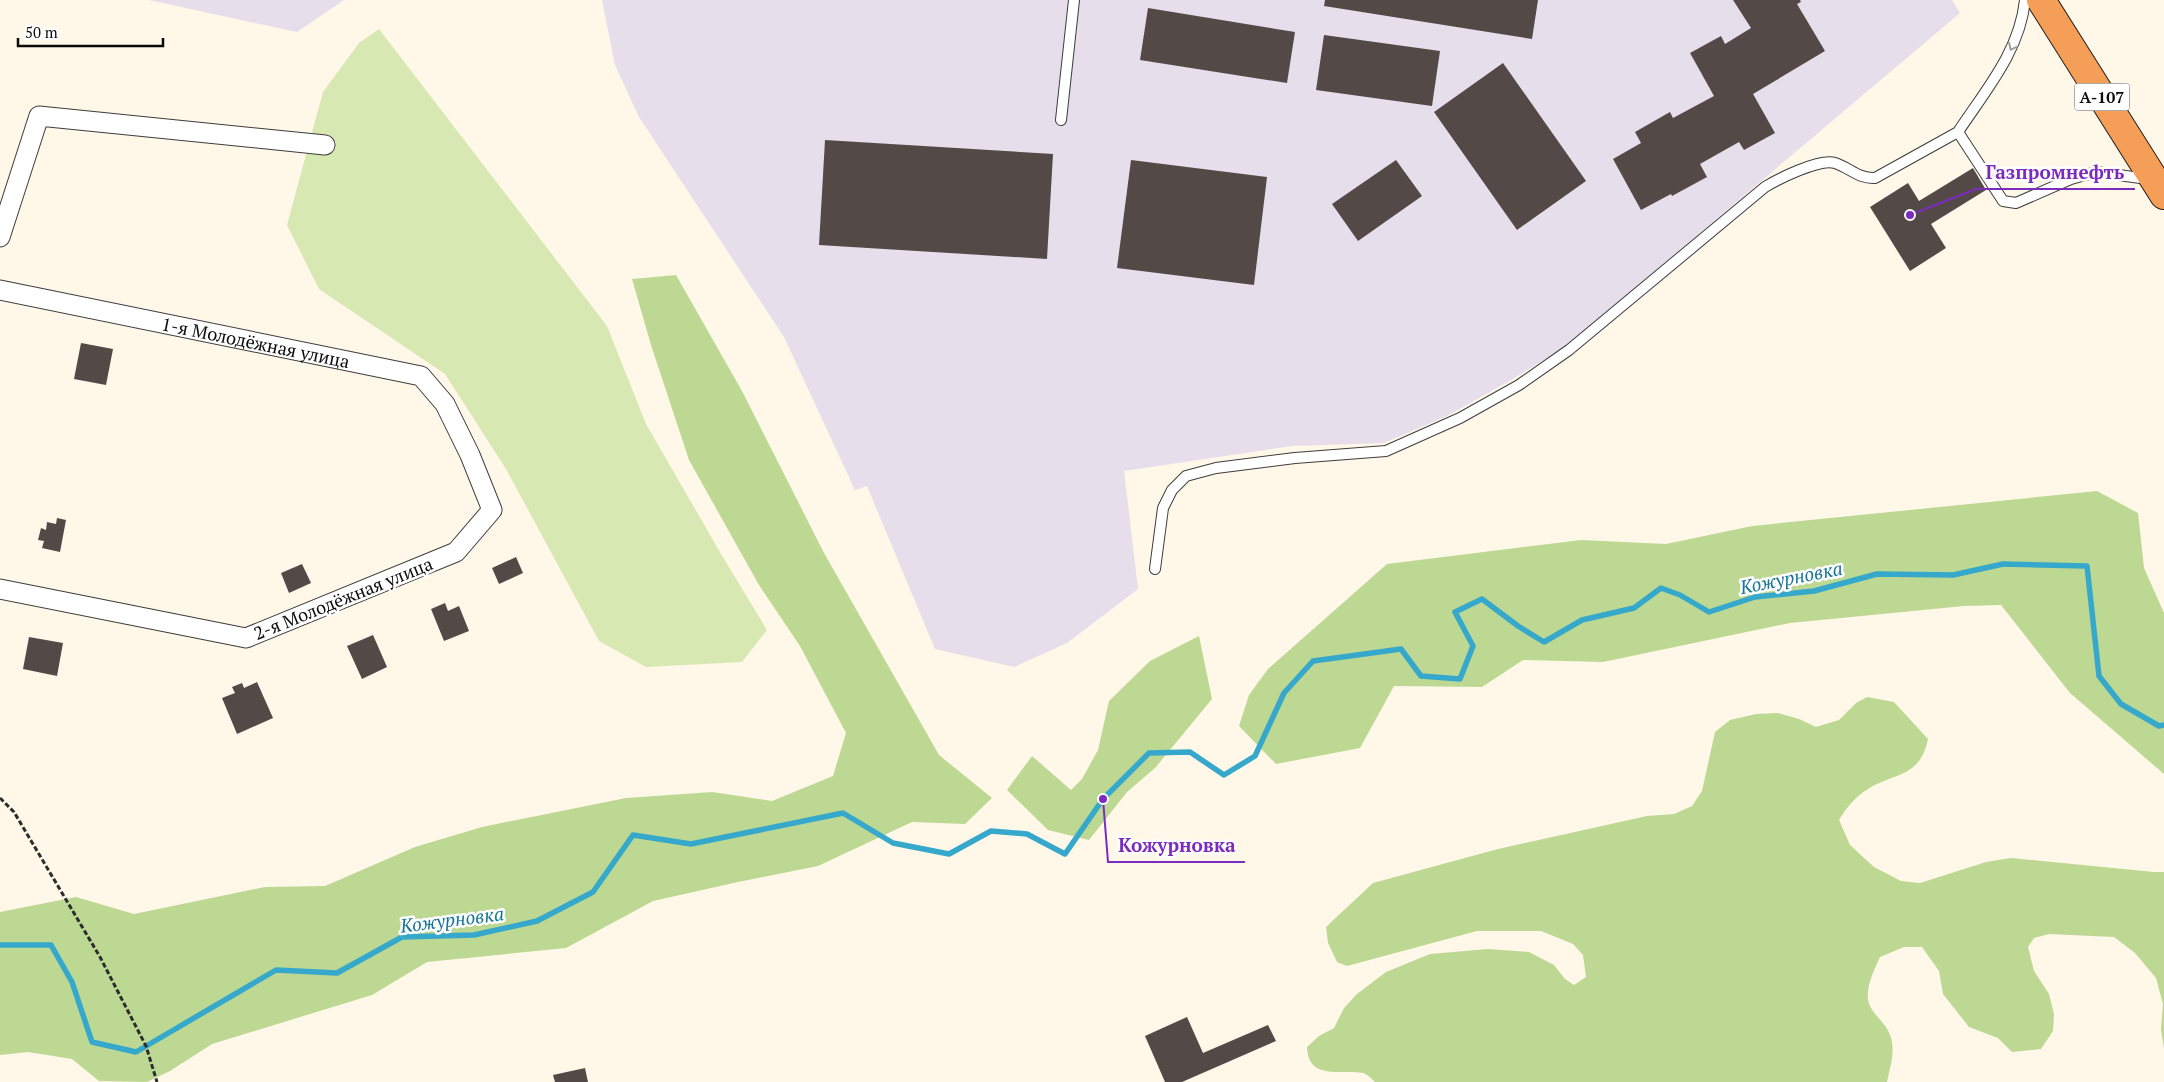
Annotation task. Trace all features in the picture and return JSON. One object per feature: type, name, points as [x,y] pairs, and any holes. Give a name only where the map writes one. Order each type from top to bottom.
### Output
[{"type":"highway","name":"А-107","points":[[2041,0],[2159,187]]},
{"type":"street","points":[[0,237],[39,116],[324,145]]},
{"type":"street","name":"1-я Молодёжная улица","points":[[0,290],[421,376],[445,404],[470,455]]},
{"type":"street","name":"2-я Молодёжная улица","points":[[0,589],[246,638],[456,552],[492,510],[470,455]]},
{"type":"lane","points":[[1061,120],[1074,0]]},
{"type":"lane","points":[[1155,569],[1163,508],[1172,490],[1186,476],[1216,468],[1295,458],[1386,451],[1460,418],[1519,385],[1569,350],[1765,187],[1778,179],[1821,163],[1834,162],[1865,179],[1875,178],[1958,132],[2002,66],[2015,42],[2024,12],[2025,0]]},
{"type":"lane","points":[[1958,132],[2003,201],[2016,203],[2070,179],[2096,172],[2122,174],[2159,187]]},
{"type":"path","points":[[0,798],[14,812],[100,957],[146,1046],[157,1082]]},
{"type":"shaded area","points":[[149,0],[344,0],[297,32]]},
{"type":"shaded area","points":[[602,0],[1952,0],[1960,13],[1566,346],[1447,416],[1384,443],[1292,446],[1124,471],[1138,589],[1067,643],[1014,667],[935,649],[867,486],[855,490],[784,337],[639,117],[615,65]]},
{"type":"green space","points":[[379,29],[607,326],[646,424],[767,630],[742,662],[646,667],[599,641],[506,469],[445,374],[319,289],[287,225],[323,92],[359,43]]},
{"type":"green space","points":[[676,275],[742,391],[824,553],[939,755],[992,798],[965,824],[912,822],[818,866],[653,901],[566,948],[427,962],[372,995],[212,1044],[170,1071],[147,1082],[99,1081],[72,1059],[28,1052],[0,1055],[0,912],[76,897],[134,914],[265,887],[325,886],[415,847],[482,827],[626,798],[712,792],[772,801],[833,776],[846,733],[800,646],[759,585],[689,460],[651,345],[632,279]]},
{"type":"green space","points":[[2097,491],[2138,513],[2144,568],[2164,613],[2164,774],[2070,693],[2001,605],[1964,606],[1790,623],[1603,662],[1523,660],[1482,687],[1394,686],[1360,748],[1276,764],[1239,726],[1249,695],[1268,669],[1387,564],[1581,540],[1666,544],[1752,526]]},
{"type":"green space","points":[[1199,636],[1212,699],[1155,768],[1127,792],[1089,840],[1048,830],[1007,790],[1032,756],[1071,790],[1082,779],[1098,750],[1109,701],[1150,661]]},
{"type":"green space","points":[[1867,697],[1894,702],[1928,739],[1924,752],[1913,767],[1863,792],[1839,820],[1850,845],[1874,867],[1901,881],[1920,883],[1986,862],[2011,858],[2164,872],[2164,1048],[2161,1030],[2163,1004],[2156,978],[2135,953],[2114,937],[2049,934],[2034,938],[2028,947],[2034,971],[2049,994],[2054,1014],[2053,1031],[2041,1049],[2012,1052],[1998,1038],[1969,1027],[1943,994],[1939,971],[1922,947],[1904,947],[1880,957],[1870,981],[1868,1000],[1870,1006],[1886,1027],[1892,1041],[1892,1058],[1887,1082],[1375,1082],[1363,1073],[1327,1071],[1313,1065],[1309,1058],[1307,1047],[1319,1036],[1334,1028],[1344,1008],[1357,994],[1386,972],[1430,954],[1488,949],[1529,952],[1554,965],[1565,979],[1574,985],[1586,977],[1583,955],[1573,944],[1541,931],[1477,931],[1347,966],[1337,962],[1328,943],[1326,927],[1373,883],[1498,849],[1647,816],[1674,814],[1692,806],[1702,791],[1715,732],[1730,720],[1756,714],[1778,713],[1799,719],[1816,727],[1839,720],[1856,703]]},
{"type":"building","points":[[1325,0],[1538,0],[1532,39],[1324,6]]},
{"type":"building","points":[[1733,0],[1800,0],[1801,2],[1797,4],[1825,51],[1753,94],[1775,133],[1744,150],[1739,142],[1700,164],[1707,177],[1641,210],[1613,159],[1641,143],[1635,132],[1670,112],[1673,118],[1714,96],[1690,53],[1721,36],[1725,44],[1751,28]]},
{"type":"building","points":[[1148,8],[1295,32],[1287,83],[1140,60]]},
{"type":"building","points":[[1324,35],[1440,51],[1432,106],[1316,90]]},
{"type":"building","points":[[1503,63],[1586,181],[1517,230],[1434,112]]},
{"type":"building","points":[[825,140],[1053,154],[1047,259],[819,245]]},
{"type":"building","points":[[1131,160],[1267,177],[1254,285],[1117,268]]},
{"type":"building","points":[[1396,160],[1422,196],[1358,241],[1332,204]]},
{"type":"building","points":[[1973,168],[1986,190],[1931,224],[1946,248],[1910,271],[1870,207],[1908,183],[1919,201]]},
{"type":"building","points":[[81,343],[113,349],[106,385],[74,379]]},
{"type":"building","points":[[57,518],[66,520],[60,552],[42,548],[44,541],[38,540],[41,528],[46,530],[47,522],[56,524]]},
{"type":"building","points":[[516,557],[523,573],[499,584],[492,568]]},
{"type":"building","points":[[302,564],[311,583],[289,593],[281,573]]},
{"type":"building","points":[[445,603],[448,611],[459,606],[469,631],[444,641],[431,609]]},
{"type":"building","points":[[373,635],[387,667],[362,679],[347,646]]},
{"type":"building","points":[[29,637],[63,643],[57,676],[23,669]]},
{"type":"building","points":[[257,682],[273,718],[237,734],[222,698],[235,693],[232,687],[242,683],[244,688]]},
{"type":"building","points":[[1187,1017],[1203,1053],[1268,1025],[1276,1041],[1182,1082],[1165,1082],[1145,1036]]},
{"type":"building","points":[[585,1068],[588,1082],[555,1082],[553,1075]]},
{"type":"waterway","name":"Кожурновка","points":[[0,945],[51,945],[72,982],[92,1042],[136,1052],[276,970],[337,973],[402,937],[474,935],[537,921],[593,892],[633,835],[691,844],[843,813],[893,843],[949,854],[991,831],[1027,834],[1065,854],[1103,799],[1149,753],[1190,752],[1224,775],[1255,756],[1284,693],[1313,661],[1401,649],[1421,676],[1460,679],[1473,646],[1455,612],[1482,599],[1518,626],[1544,642],[1582,620],[1634,608],[1661,588],[1680,595],[1709,612],[1755,597],[1814,591],[1877,574],[1953,575],[2003,564],[2087,566],[2099,676],[2121,704],[2159,726],[2164,725]]},
{"type":"place","name":"Газпромнефть","points":[[1910,215]]},
{"type":"place","name":"Кожурновка","points":[[1103,799]]}]
